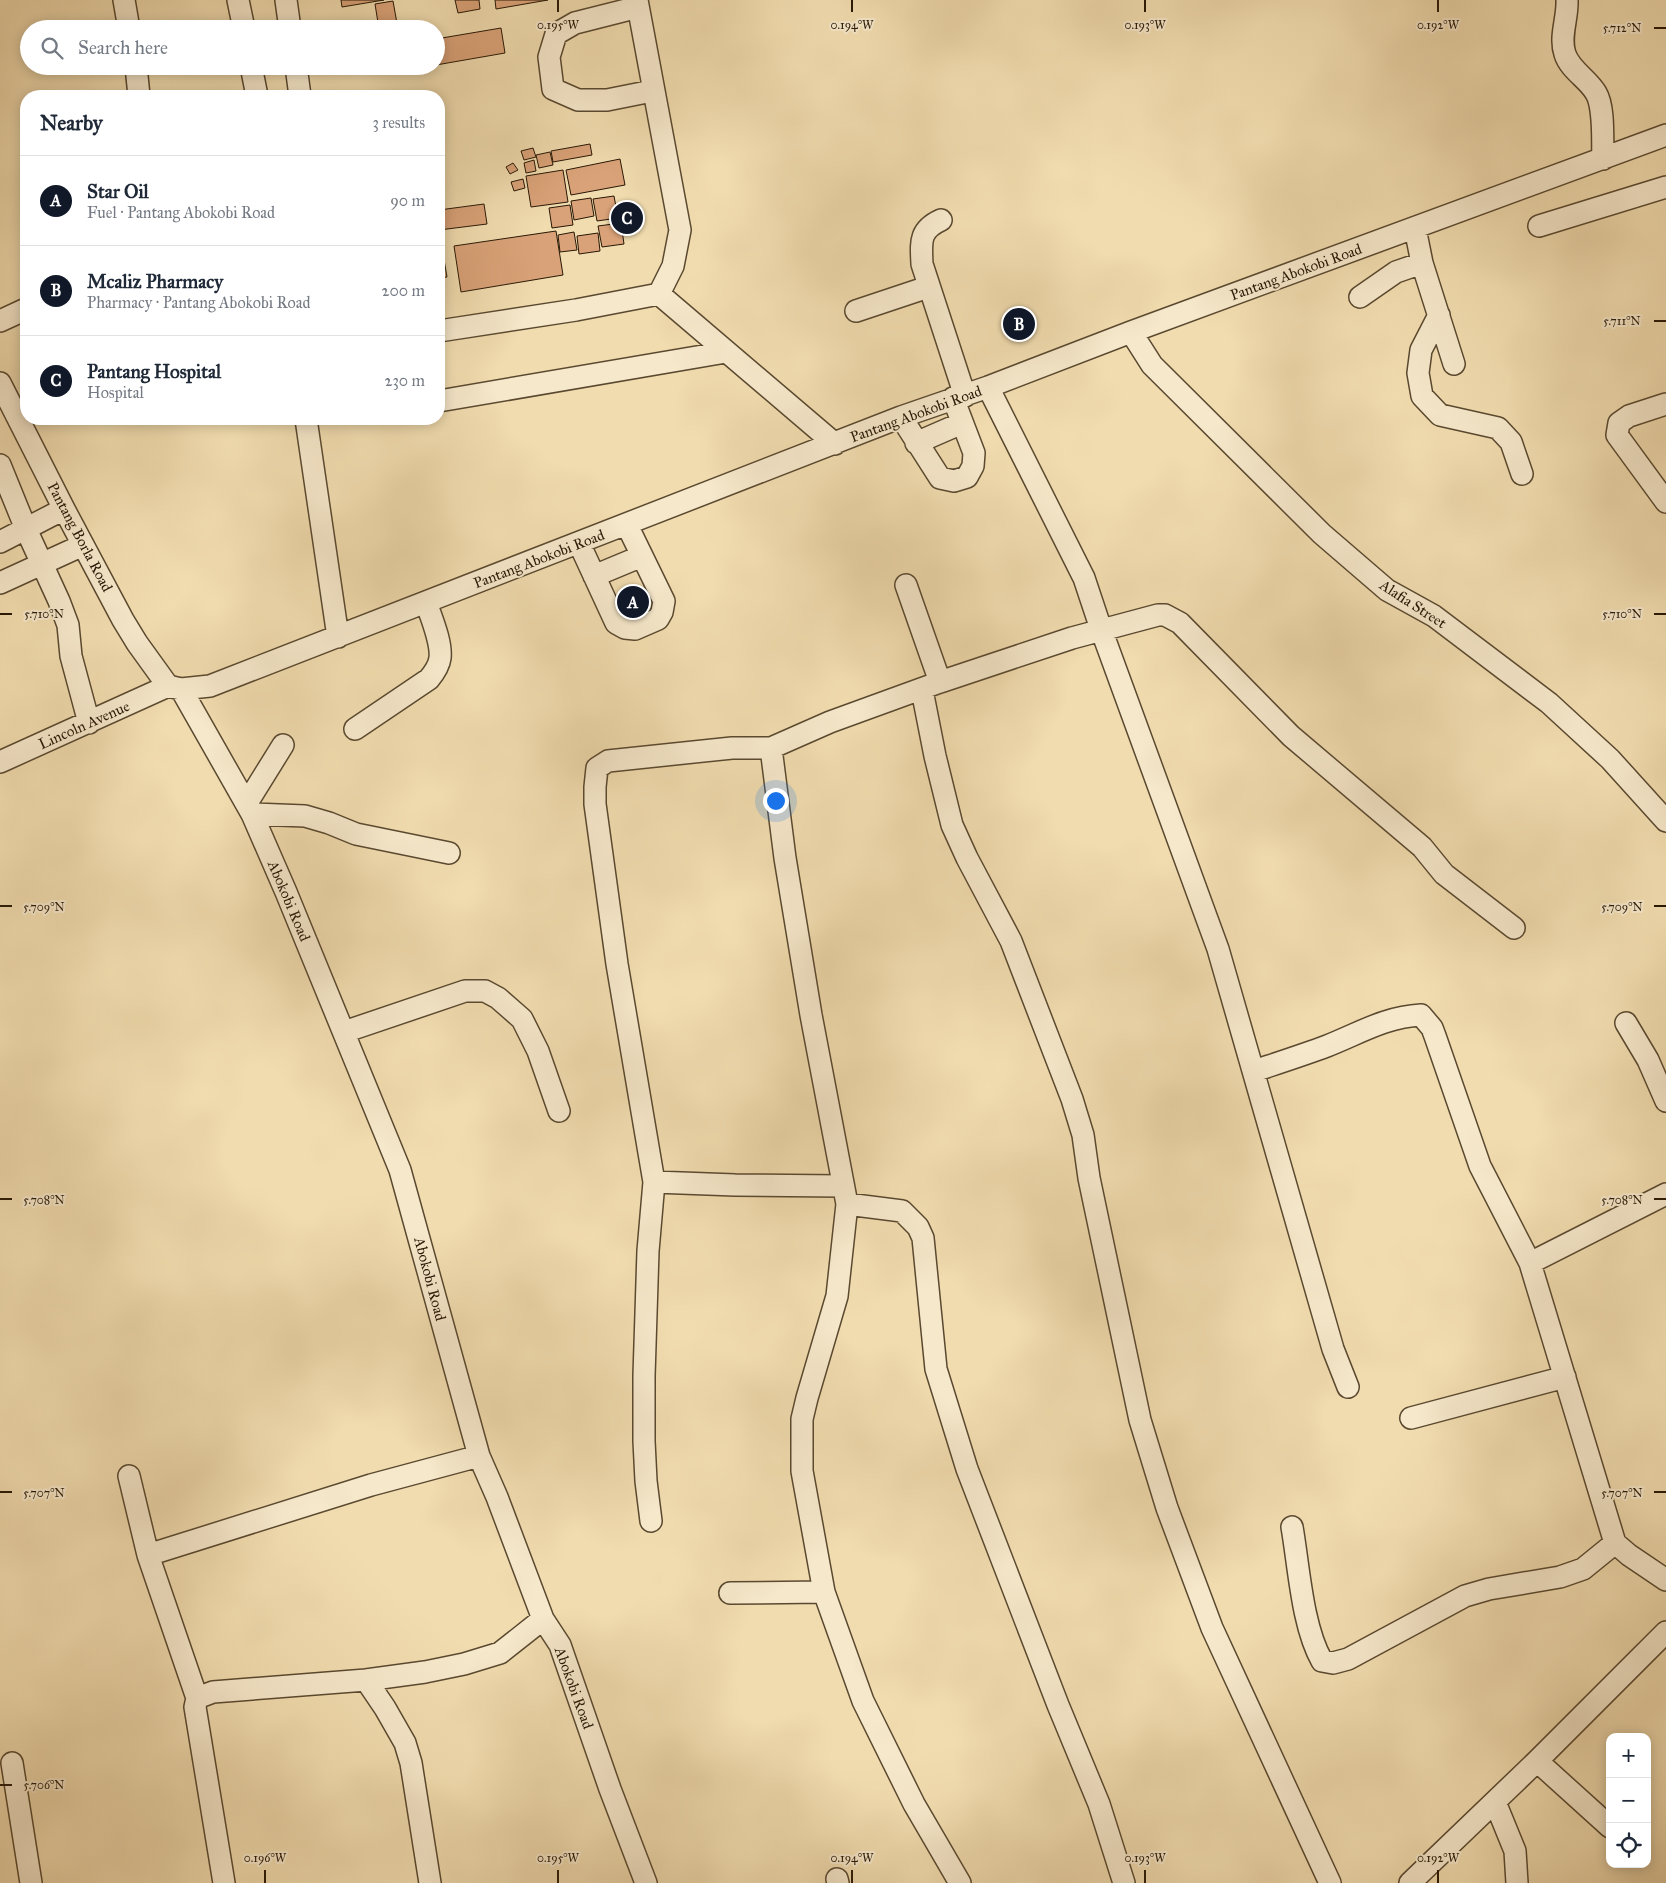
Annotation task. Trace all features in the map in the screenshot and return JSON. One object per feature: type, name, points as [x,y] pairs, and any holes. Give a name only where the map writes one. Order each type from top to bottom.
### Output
[{"type":"street","points":[[124,0],[127,20]]},
{"type":"street","points":[[238,0],[242,20]]},
{"type":"street","points":[[286,0],[289,20]]},
{"type":"street","points":[[1566,0],[1563,39],[1565,54],[1569,63],[1597,95],[1600,109],[1603,159]]},
{"type":"street","points":[[652,90],[607,100],[578,100],[553,89],[548,57],[556,34],[575,24],[637,4],[680,230],[673,266],[659,294]]},
{"type":"street","points":[[137,75],[138,90]]},
{"type":"street","points":[[253,75],[256,90]]},
{"type":"street","points":[[297,75],[299,90]]},
{"type":"street","name":"Pantang Abokobi Road","points":[[175,688],[210,686],[901,417],[988,387],[1131,332],[1666,135]]},
{"type":"street","points":[[1539,226],[1665,189]]},
{"type":"street","points":[[901,417],[940,478],[954,482],[967,477],[973,466],[974,453],[962,423],[959,397],[922,264],[924,233],[929,226],[941,220]]},
{"type":"street","points":[[1415,228],[1422,263],[1454,364]]},
{"type":"street","points":[[1360,297],[1396,272],[1422,263]]},
{"type":"street","points":[[856,311],[928,287]]},
{"type":"street","points":[[445,330],[576,310],[659,294]]},
{"type":"street","points":[[659,294],[835,444]]},
{"type":"street","points":[[0,321],[20,312]]},
{"type":"street","points":[[1438,315],[1421,350],[1418,373],[1422,396],[1440,415],[1498,428],[1511,442],[1522,474]]},
{"type":"street","name":"Alafia Street","points":[[1131,332],[1152,365],[1322,534],[1388,590],[1434,616],[1549,703],[1610,759],[1666,821]]},
{"type":"street","points":[[445,399],[726,352]]},
{"type":"street","name":"Pantang Borla Road","points":[[0,383],[20,422]]},
{"type":"street","points":[[988,387],[1084,578],[1218,949],[1333,1349],[1348,1387]]},
{"type":"street","points":[[1666,404],[1629,416],[1619,423],[1617,435],[1666,502]]},
{"type":"street","points":[[916,443],[962,423]]},
{"type":"street","name":"Pantang Borla Road","points":[[21,425],[83,545],[133,636],[175,688]]},
{"type":"street","points":[[307,425],[338,637]]},
{"type":"street","points":[[0,465],[68,625],[71,656],[89,723]]},
{"type":"street","points":[[0,542],[64,509]]},
{"type":"street","points":[[579,543],[616,623],[625,628],[635,629],[658,619],[662,612],[664,601],[627,524]]},
{"type":"street","points":[[0,583],[83,545]]},
{"type":"street","points":[[594,576],[642,556]]},
{"type":"street","points":[[906,586],[931,686],[935,756],[952,825],[967,858],[1011,941],[1072,1099],[1083,1135],[1090,1178],[1140,1420],[1167,1508],[1212,1628],[1330,1883]]},
{"type":"street","points":[[356,729],[429,680],[437,668],[440,657],[438,644],[426,602]]},
{"type":"street","points":[[652,1520],[646,1481],[644,1376],[648,1251],[654,1182],[616,955],[596,804],[597,768],[608,761],[620,759],[732,748],[772,748],[830,722],[931,686],[1102,629],[1158,615],[1165,615],[1174,618],[1291,736],[1422,847],[1444,874],[1514,928]]},
{"type":"street","name":"Lincoln Avenue","points":[[0,762],[175,688]]},
{"type":"street","name":"Abokobi Road","points":[[175,688],[249,809],[286,892],[400,1170],[479,1456],[497,1497],[543,1619],[560,1645],[610,1789],[646,1883]]},
{"type":"street","points":[[283,745],[249,809],[305,816],[356,834],[449,853]]},
{"type":"street","points":[[772,748],[785,858],[844,1195],[837,1296],[802,1419],[802,1471],[824,1592],[863,1701],[914,1804],[960,1883]]},
{"type":"street","points":[[344,1032],[465,991],[485,991],[498,998],[522,1019],[538,1051],[559,1111]]},
{"type":"street","points":[[1254,1071],[1328,1045],[1369,1026],[1406,1016],[1421,1015],[1432,1028],[1480,1166],[1530,1263],[1593,1476],[1615,1543],[1666,1580]]},
{"type":"street","points":[[1626,1023],[1648,1060],[1666,1101]]},
{"type":"street","points":[[654,1182],[735,1185],[844,1195],[902,1211],[918,1227],[923,1238],[936,1368],[966,1469],[1014,1595],[1099,1804],[1124,1883]]},
{"type":"street","points":[[1530,1263],[1666,1194]]},
{"type":"street","points":[[1411,1418],[1565,1377]]},
{"type":"street","points":[[148,1554],[371,1485],[479,1456]]},
{"type":"street","points":[[129,1476],[148,1554],[197,1698],[195,1707],[224,1883]]},
{"type":"street","points":[[1292,1527],[1306,1610],[1315,1648],[1322,1660],[1333,1663],[1348,1659],[1465,1596],[1489,1589],[1560,1577],[1583,1570],[1615,1543]]},
{"type":"street","points":[[730,1593],[824,1592]]},
{"type":"street","points":[[197,1698],[213,1692],[366,1680],[425,1672],[485,1659],[500,1653],[543,1619]]},
{"type":"street","points":[[1410,1883],[1430,1876],[1495,1802],[1666,1632]]},
{"type":"street","points":[[366,1680],[405,1743],[411,1763],[430,1883]]},
{"type":"street","points":[[1537,1761],[1606,1823]]},
{"type":"street","points":[[12,1763],[31,1883]]},
{"type":"street","points":[[1495,1802],[1514,1852],[1517,1883]]},
{"type":"building","points":[[341,0],[384,0],[342,7]]},
{"type":"building","points":[[455,0],[479,0],[480,9],[458,13]]},
{"type":"building","points":[[495,0],[548,0],[496,9]]},
{"type":"building","points":[[393,1],[396,20],[378,20],[375,4]]},
{"type":"building","points":[[501,28],[505,53],[445,63],[445,37]]},
{"type":"building","points":[[590,144],[592,155],[553,162],[551,151]]},
{"type":"building","points":[[533,148],[536,157],[524,160],[521,151]]},
{"type":"building","points":[[550,152],[553,165],[539,168],[536,155]]},
{"type":"building","points":[[620,159],[625,185],[571,195],[566,170]]},
{"type":"building","points":[[534,160],[536,171],[526,173],[524,163]]},
{"type":"building","points":[[513,163],[518,170],[510,174],[506,167]]},
{"type":"building","points":[[563,170],[568,202],[531,207],[526,176]]},
{"type":"building","points":[[523,179],[525,188],[514,191],[511,182]]},
{"type":"building","points":[[614,196],[618,218],[597,221],[593,199]]},
{"type":"building","points":[[591,198],[594,216],[574,220],[571,201]]},
{"type":"building","points":[[484,204],[487,224],[445,229],[445,209]]},
{"type":"building","points":[[570,205],[573,225],[552,228],[549,208]]},
{"type":"building","points":[[621,223],[624,244],[602,247],[598,226]]},
{"type":"building","points":[[556,231],[563,275],[461,292],[454,246]]},
{"type":"building","points":[[574,232],[577,250],[560,252],[558,235]]},
{"type":"building","points":[[598,233],[600,251],[579,254],[577,236]]},
{"type":"place","name":"Pantang Hospital","points":[[627,218]]},
{"type":"place","name":"Mcaliz Pharmacy","points":[[1019,324]]},
{"type":"place","name":"Star Oil","points":[[633,602]]}]
